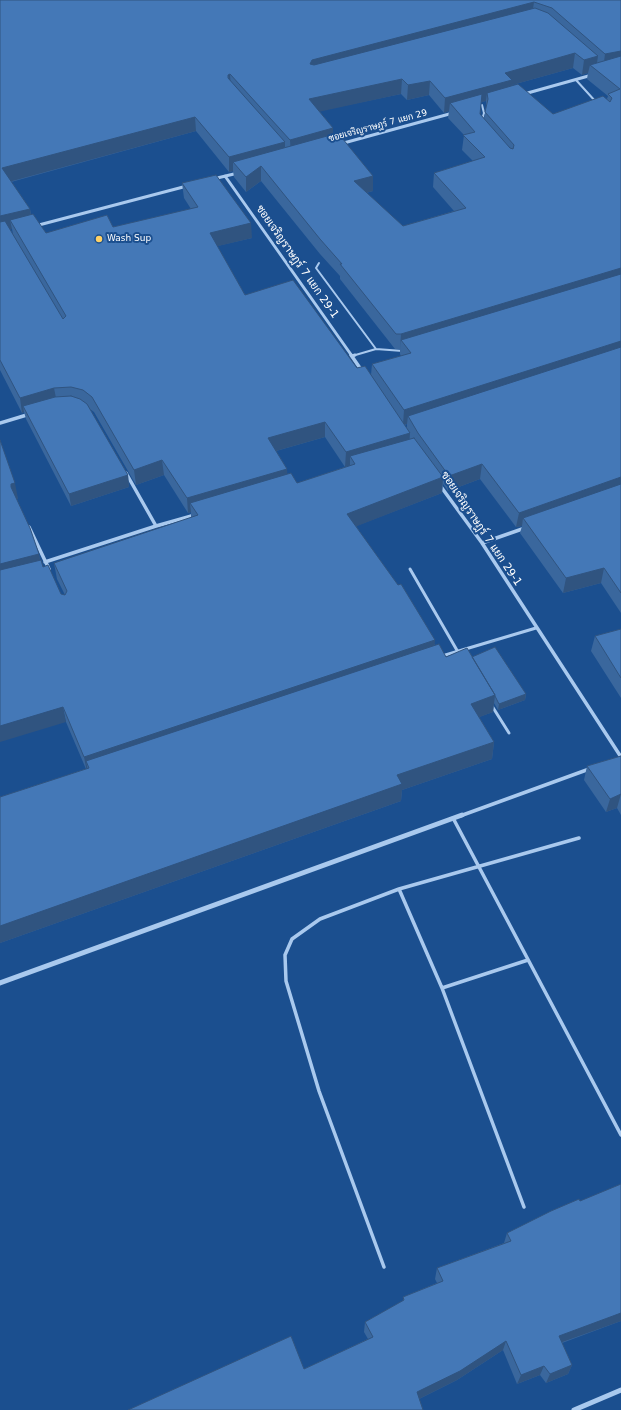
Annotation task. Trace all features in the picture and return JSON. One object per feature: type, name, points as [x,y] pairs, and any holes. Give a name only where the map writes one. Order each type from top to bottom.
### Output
[{"type":"street","points":[[518,95],[596,74]]},
{"type":"street","points":[[474,108],[489,103]]},
{"type":"street","name":"ซอยเจริญราษฎร์ 7 แยก 29","points":[[336,145],[459,112]]},
{"type":"street","points":[[211,180],[240,172]]},
{"type":"street","name":"ซอยเจริญราษฎร์ 7 แยก 29-1","points":[[226,176],[364,374]]},
{"type":"street","points":[[31,227],[190,185]]},
{"type":"street","points":[[0,423],[36,412]]},
{"type":"street","points":[[122,467],[156,526]]},
{"type":"street","name":"ซอยเจริญราษฎร์ 7 แยก 29-1","points":[[437,481],[482,544],[621,757]]},
{"type":"street","points":[[45,562],[202,512]]},
{"type":"street","points":[[27,522],[52,577]]},
{"type":"street","points":[[482,544],[533,525]]},
{"type":"street","points":[[614,760],[621,757]]},
{"type":"street","points":[[0,983],[599,765]]},
{"type":"street","points":[[574,1410],[621,1390]]},
{"type":"lane","points":[[576,80],[596,102]]},
{"type":"lane","points":[[481,127],[484,113],[482,105]]},
{"type":"lane","points":[[319,263],[316,268],[376,349]]},
{"type":"lane","points":[[352,356],[376,349],[400,352],[407,350]]},
{"type":"lane","points":[[410,569],[462,657]]},
{"type":"lane","points":[[42,573],[49,571]]},
{"type":"lane","points":[[435,658],[536,628]]},
{"type":"lane","points":[[489,702],[509,733]]},
{"type":"lane","points":[[453,818],[621,1135]]},
{"type":"lane","points":[[384,1267],[319,1092],[286,981],[285,955],[292,940],[320,919],[399,889],[579,838]]},
{"type":"lane","points":[[399,889],[442,988],[524,1207]]},
{"type":"lane","points":[[442,988],[528,960]]},
{"type":"building","points":[[0,0],[621,0],[621,51],[605,54],[552,8],[534,2],[312,60],[310,64],[314,65],[535,8],[548,13],[598,56],[584,60],[575,53],[505,73],[512,80],[445,98],[430,81],[408,85],[402,79],[309,99],[333,128],[290,140],[230,74],[228,75],[228,78],[285,142],[229,157],[195,117],[2,168],[30,209],[0,216]]},
{"type":"building","points":[[621,56],[621,268],[401,334],[396,334],[340,264],[342,264],[261,166],[246,177],[233,162],[338,133],[373,176],[354,181],[403,226],[466,208],[434,173],[485,157],[463,135],[475,132],[450,103],[482,94],[480,114],[510,148],[513,149],[514,145],[485,112],[488,99],[487,93],[518,84],[553,114],[603,96],[610,102],[612,98],[608,94],[620,89],[590,65]]},
{"type":"building","points":[[216,175],[251,223],[210,233],[245,295],[293,280],[357,368],[365,366],[410,433],[346,452],[325,422],[268,438],[287,469],[187,498],[162,460],[134,470],[92,397],[83,390],[71,387],[54,388],[20,398],[0,360],[0,222],[5,221],[63,319],[66,316],[10,220],[33,214],[46,233],[107,215],[113,227],[198,207],[182,183]]},
{"type":"building","points":[[621,274],[621,341],[404,410],[372,364],[411,353],[401,340]]},
{"type":"building","points":[[621,347],[621,477],[519,513],[482,464],[449,476],[418,433],[408,416]]},
{"type":"building","points":[[71,396],[80,399],[87,404],[128,475],[69,494],[23,406],[55,397]]},
{"type":"building","points":[[414,438],[443,477],[347,514],[398,585],[401,584],[435,640],[84,757],[63,707],[0,726],[0,570],[41,560],[43,567],[48,565],[61,594],[65,595],[67,591],[54,563],[198,515],[190,503],[291,473],[297,483],[355,464],[350,456]]},
{"type":"building","points":[[0,440],[15,483],[11,484],[11,487],[30,528],[39,554],[0,564]]},
{"type":"building","points":[[621,484],[621,593],[604,568],[566,578],[523,518]]},
{"type":"building","points":[[621,629],[621,678],[595,636]]},
{"type":"building","points":[[439,644],[446,657],[467,648],[495,695],[471,704],[494,742],[397,775],[402,784],[0,926],[0,797],[89,768],[86,761]]},
{"type":"building","points":[[495,647],[526,694],[499,704],[472,657]]},
{"type":"building","points":[[621,756],[621,794],[610,799],[587,766]]},
{"type":"building","points":[[621,1184],[621,1313],[559,1336],[572,1365],[550,1374],[544,1366],[521,1375],[506,1341],[460,1371],[417,1392],[423,1410],[128,1410],[291,1336],[304,1369],[373,1337],[365,1322],[404,1300],[403,1297],[443,1281],[437,1268],[511,1241],[507,1233],[551,1211]]},
{"type":"place","name":"Wash Sup","points":[[99,239]]}]
